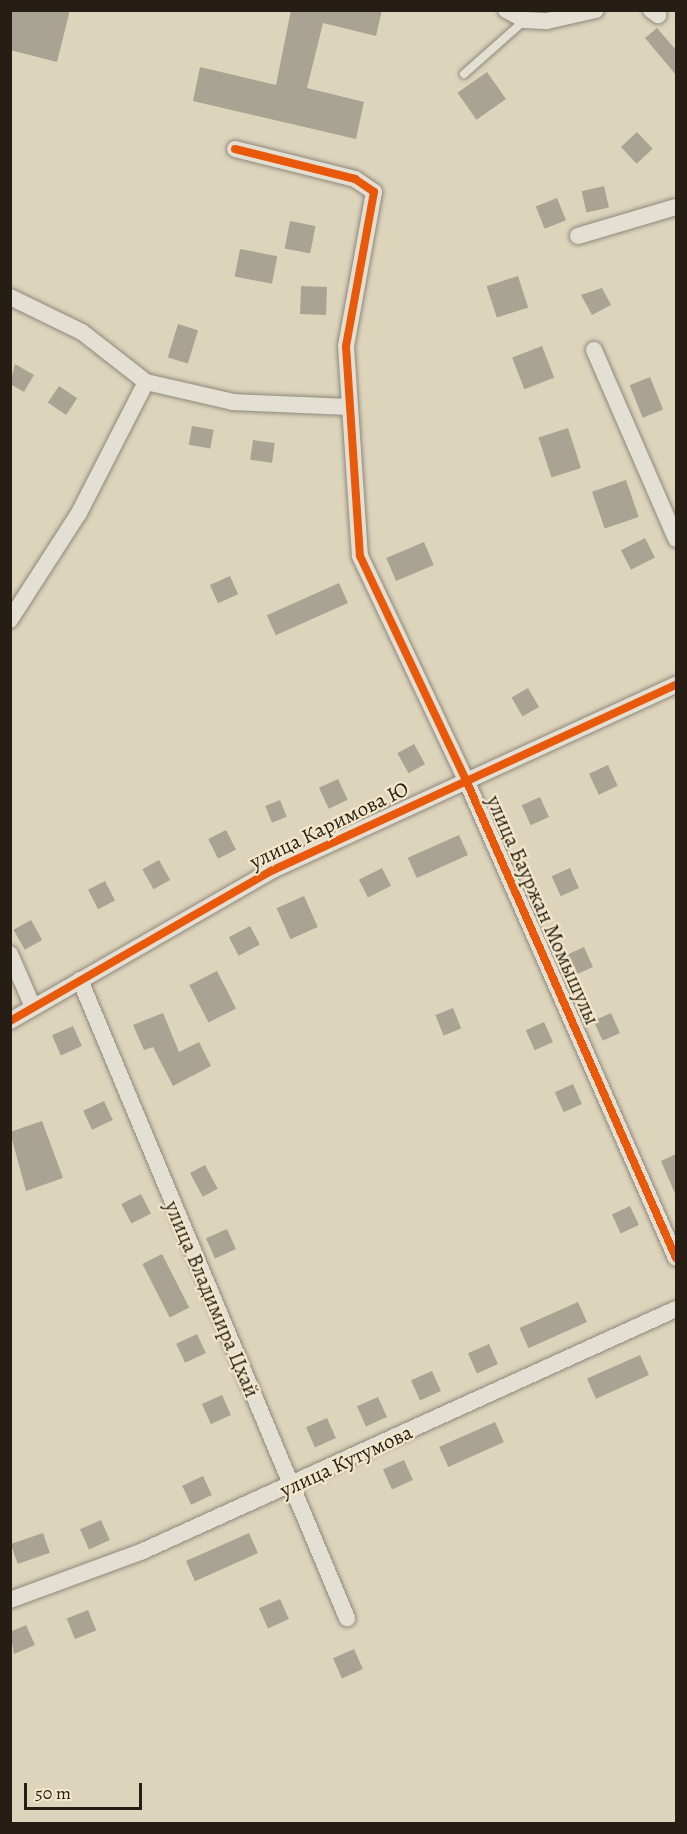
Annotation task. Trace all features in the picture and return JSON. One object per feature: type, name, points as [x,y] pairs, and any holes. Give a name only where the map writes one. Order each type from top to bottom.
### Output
[{"type":"street","points":[[507,10],[525,20],[596,10]]},
{"type":"street","name":"улица Бауржан Момышулы","points":[[235,148],[355,179],[374,192],[346,346],[346,407],[360,556],[466,780],[676,1258]]},
{"type":"street","points":[[578,236],[676,207]]},
{"type":"street","points":[[10,297],[82,332],[146,382],[233,402],[346,407]]},
{"type":"street","points":[[594,351],[676,539]]},
{"type":"street","points":[[10,620],[79,513],[146,382]]},
{"type":"street","name":"улица Каримова Ю","points":[[10,1021],[271,871],[676,685]]},
{"type":"street","points":[[10,954],[33,1007]]},
{"type":"street","name":"улица Владимира Цхай","points":[[80,980],[290,1487],[347,1618]]},
{"type":"street","name":"улица Кутумова","points":[[10,1600],[143,1551],[290,1487],[676,1309]]},
{"type":"lane","points":[[464,74],[525,20]]},
{"type":"building","points":[[10,10],[70,10],[57,62],[10,50]]},
{"type":"building","points":[[291,10],[382,10],[376,36],[323,23],[307,88],[364,102],[356,139],[193,101],[200,67],[276,85]]},
{"type":"building","points":[[657,28],[676,50],[676,75],[645,38]]},
{"type":"building","points":[[487,72],[506,99],[476,120],[458,93]]},
{"type":"building","points":[[637,132],[653,149],[637,164],[621,147]]},
{"type":"building","points":[[604,186],[609,207],[587,213],[582,191]]},
{"type":"building","points":[[557,198],[566,220],[545,229],[536,207]]},
{"type":"building","points":[[290,221],[316,226],[310,253],[285,248]]},
{"type":"building","points":[[240,249],[277,256],[272,284],[235,276]]},
{"type":"building","points":[[518,276],[528,307],[497,318],[487,286]]},
{"type":"building","points":[[301,286],[327,287],[326,315],[300,314]]},
{"type":"building","points":[[602,288],[611,305],[592,315],[581,295]]},
{"type":"building","points":[[178,324],[198,330],[188,364],[168,357]]},
{"type":"building","points":[[542,346],[554,378],[524,389],[512,357]]},
{"type":"building","points":[[15,364],[34,375],[24,392],[10,384]]},
{"type":"building","points":[[650,377],[663,409],[643,418],[630,385]]},
{"type":"building","points":[[59,386],[77,398],[66,415],[48,403]]},
{"type":"building","points":[[192,426],[214,430],[210,449],[189,445]]},
{"type":"building","points":[[568,428],[581,468],[551,478],[539,438]]},
{"type":"building","points":[[253,440],[275,443],[272,463],[250,460]]},
{"type":"building","points":[[626,480],[639,517],[605,529],[592,492]]},
{"type":"building","points":[[645,538],[655,558],[631,570],[621,550]]},
{"type":"building","points":[[424,542],[434,565],[396,581],[386,558]]},
{"type":"building","points":[[230,576],[238,594],[218,603],[210,585]]},
{"type":"building","points":[[339,583],[348,603],[276,635],[267,615]]},
{"type":"building","points":[[528,688],[539,707],[523,717],[512,698]]},
{"type":"building","points":[[414,744],[425,764],[409,773],[397,753]]},
{"type":"building","points":[[608,765],[618,786],[599,795],[589,774]]},
{"type":"building","points":[[338,779],[348,800],[329,809],[319,788]]},
{"type":"building","points":[[540,797],[549,817],[531,825],[522,805]]},
{"type":"building","points":[[280,800],[287,817],[272,823],[265,806]]},
{"type":"building","points":[[226,830],[236,850],[218,859],[208,839]]},
{"type":"building","points":[[459,835],[468,855],[417,878],[408,858]]},
{"type":"building","points":[[159,860],[170,880],[154,889],[142,869]]},
{"type":"building","points":[[382,868],[391,886],[368,898],[359,880]]},
{"type":"building","points":[[570,868],[579,888],[561,896],[552,876]]},
{"type":"building","points":[[105,881],[115,901],[98,909],[88,890]]},
{"type":"building","points":[[304,896],[318,927],[290,939],[277,908]]},
{"type":"building","points":[[31,920],[42,940],[25,950],[14,930]]},
{"type":"building","points":[[250,926],[260,945],[239,956],[229,937]]},
{"type":"building","points":[[584,947],[593,967],[575,975],[566,955]]},
{"type":"building","points":[[217,971],[236,1008],[208,1022],[189,985]]},
{"type":"building","points":[[453,1008],[461,1028],[444,1036],[435,1015]]},
{"type":"building","points":[[163,1013],[179,1052],[199,1042],[211,1066],[173,1086],[153,1047],[144,1050],[133,1025]]},
{"type":"building","points":[[611,1013],[620,1033],[603,1041],[594,1021]]},
{"type":"building","points":[[544,1022],[553,1042],[535,1050],[526,1030]]},
{"type":"building","points":[[73,1026],[82,1046],[61,1055],[52,1035]]},
{"type":"building","points":[[573,1084],[582,1104],[564,1112],[555,1092]]},
{"type":"building","points":[[104,1101],[113,1120],[92,1130],[83,1111]]},
{"type":"building","points":[[42,1121],[63,1178],[26,1191],[10,1132]]},
{"type":"building","points":[[676,1154],[676,1196],[661,1161]]},
{"type":"building","points":[[205,1165],[218,1189],[203,1197],[190,1173]]},
{"type":"building","points":[[141,1194],[151,1214],[131,1224],[121,1204]]},
{"type":"building","points":[[630,1206],[639,1225],[621,1233],[612,1214]]},
{"type":"building","points":[[227,1229],[236,1249],[215,1258],[206,1238]]},
{"type":"building","points":[[162,1254],[189,1307],[170,1317],[142,1264]]},
{"type":"building","points":[[578,1302],[587,1322],[528,1348],[520,1328]]},
{"type":"building","points":[[197,1334],[206,1353],[185,1363],[176,1344]]},
{"type":"building","points":[[489,1344],[498,1364],[477,1373],[468,1353]]},
{"type":"building","points":[[640,1355],[649,1375],[596,1399],[587,1379]]},
{"type":"building","points":[[432,1371],[441,1391],[420,1400],[411,1380]]},
{"type":"building","points":[[222,1395],[231,1415],[211,1424],[202,1404]]},
{"type":"building","points":[[378,1397],[387,1417],[366,1426],[357,1406]]},
{"type":"building","points":[[327,1418],[336,1438],[315,1447],[306,1427]]},
{"type":"building","points":[[495,1422],[504,1442],[448,1467],[439,1447]]},
{"type":"building","points":[[404,1460],[413,1480],[392,1489],[383,1469]]},
{"type":"building","points":[[203,1476],[212,1495],[191,1505],[182,1486]]},
{"type":"building","points":[[101,1520],[110,1540],[89,1549],[80,1529]]},
{"type":"building","points":[[43,1533],[50,1553],[18,1564],[11,1544]]},
{"type":"building","points":[[249,1533],[258,1553],[195,1581],[186,1561]]},
{"type":"building","points":[[280,1599],[289,1619],[268,1628],[259,1608]]},
{"type":"building","points":[[88,1610],[96,1630],[75,1639],[67,1619]]},
{"type":"building","points":[[26,1625],[35,1645],[14,1654],[10,1632]]},
{"type":"building","points":[[354,1649],[363,1669],[342,1678],[333,1658]]},
{"type":"cycle path","points":[[235,149],[355,179],[374,192],[346,346],[360,556],[466,780],[676,1258]]},
{"type":"cycle path","points":[[10,1021],[271,871],[676,685]]}]
